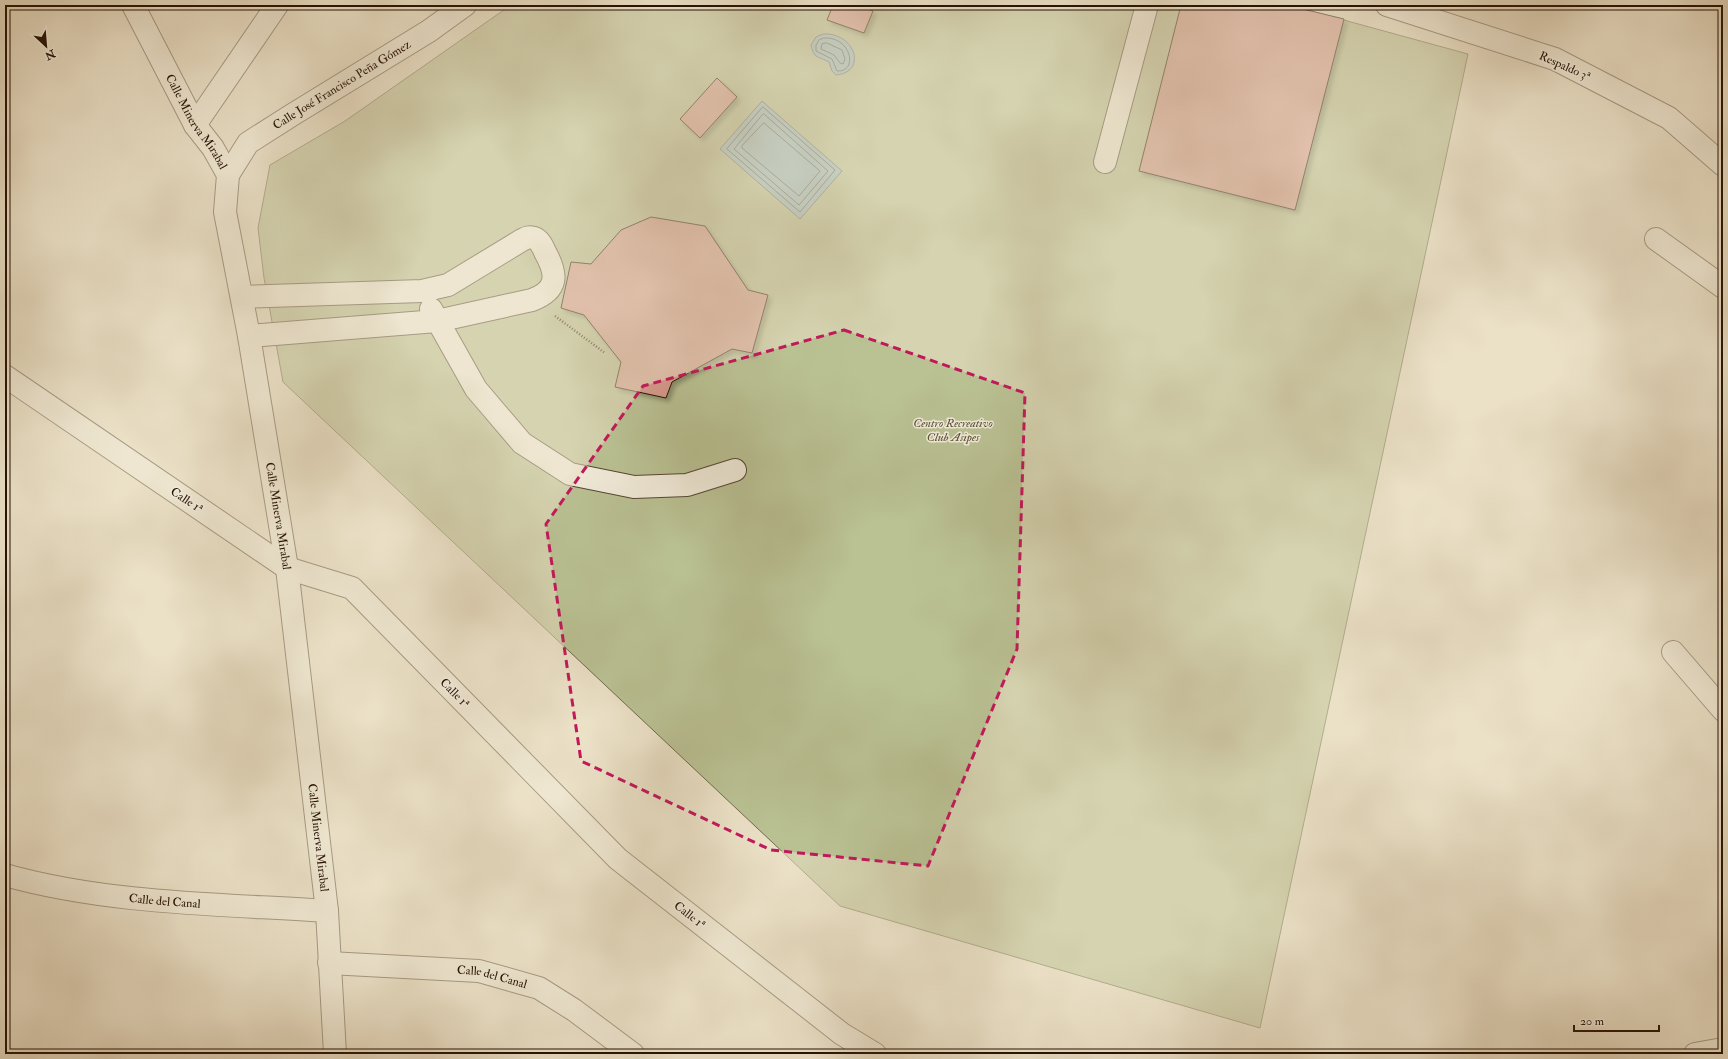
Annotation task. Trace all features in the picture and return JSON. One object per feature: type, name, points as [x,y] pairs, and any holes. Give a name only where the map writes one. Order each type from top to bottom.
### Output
[{"type":"street","name":"Calle Minerva Mirabal","points":[[132,5],[195,125],[213,148],[228,174],[225,212],[249,336],[287,568],[327,911],[334,1054]]},
{"type":"street","points":[[195,125],[277,5]]},
{"type":"street","name":"Calle José Francisco Peña Gómez","points":[[228,174],[248,144],[428,31],[465,5]]},
{"type":"street","points":[[1105,162],[1147,5]]},
{"type":"street","name":"Respaldo 3ª","points":[[1387,5],[1555,59],[1669,118],[1723,166]]},
{"type":"street","points":[[242,297],[422,290],[448,285],[522,240],[530,237],[536,238],[551,261],[554,271],[554,281],[551,288],[543,295],[532,300],[437,321],[249,336]]},
{"type":"street","points":[[1656,239],[1723,287]]},
{"type":"street","points":[[422,290],[437,321],[476,389],[522,443],[570,474],[634,487],[687,485],[735,470]]},
{"type":"street","name":"Calle 1ª","points":[[5,376],[287,568],[352,588],[618,859],[842,1034],[875,1054]]},
{"type":"street","points":[[1673,652],[1723,710]]},
{"type":"street","name":"Calle del Canal","points":[[5,875],[31,883],[121,898],[327,911]]},
{"type":"street","name":"Calle del Canal","points":[[330,963],[479,971],[539,988],[574,1010],[633,1054]]},
{"type":"street","points":[[1695,1054],[1723,1049]]},
{"type":"path","points":[[532,300],[605,353]]},
{"type":"highlighted area","points":[[844,330],[1025,393],[1017,649],[928,866],[771,850],[581,761],[546,524],[643,386]]},
{"type":"green space","name":"Centro Recreativo Club Asipes","points":[[511,5],[1289,5],[1468,54],[1260,1028],[840,906],[283,382],[264,278],[258,228],[270,165],[345,121]]},
{"type":"water","points":[[823,34],[834,35],[843,39],[850,45],[854,53],[854,60],[852,67],[846,72],[836,75],[832,71],[829,62],[815,55],[811,45],[816,37]]},
{"type":"water","points":[[762,101],[842,171],[800,219],[720,149]]},
{"type":"building","points":[[833,5],[858,5],[873,11],[864,33],[827,20]]},
{"type":"building","points":[[1181,5],[1286,5],[1344,19],[1295,210],[1139,171]]},
{"type":"building","points":[[717,78],[737,97],[700,138],[680,119]]},
{"type":"building","points":[[651,217],[705,226],[748,290],[768,295],[752,353],[732,349],[672,382],[666,398],[615,387],[621,362],[584,315],[561,308],[571,262],[591,264],[621,230]]}]
